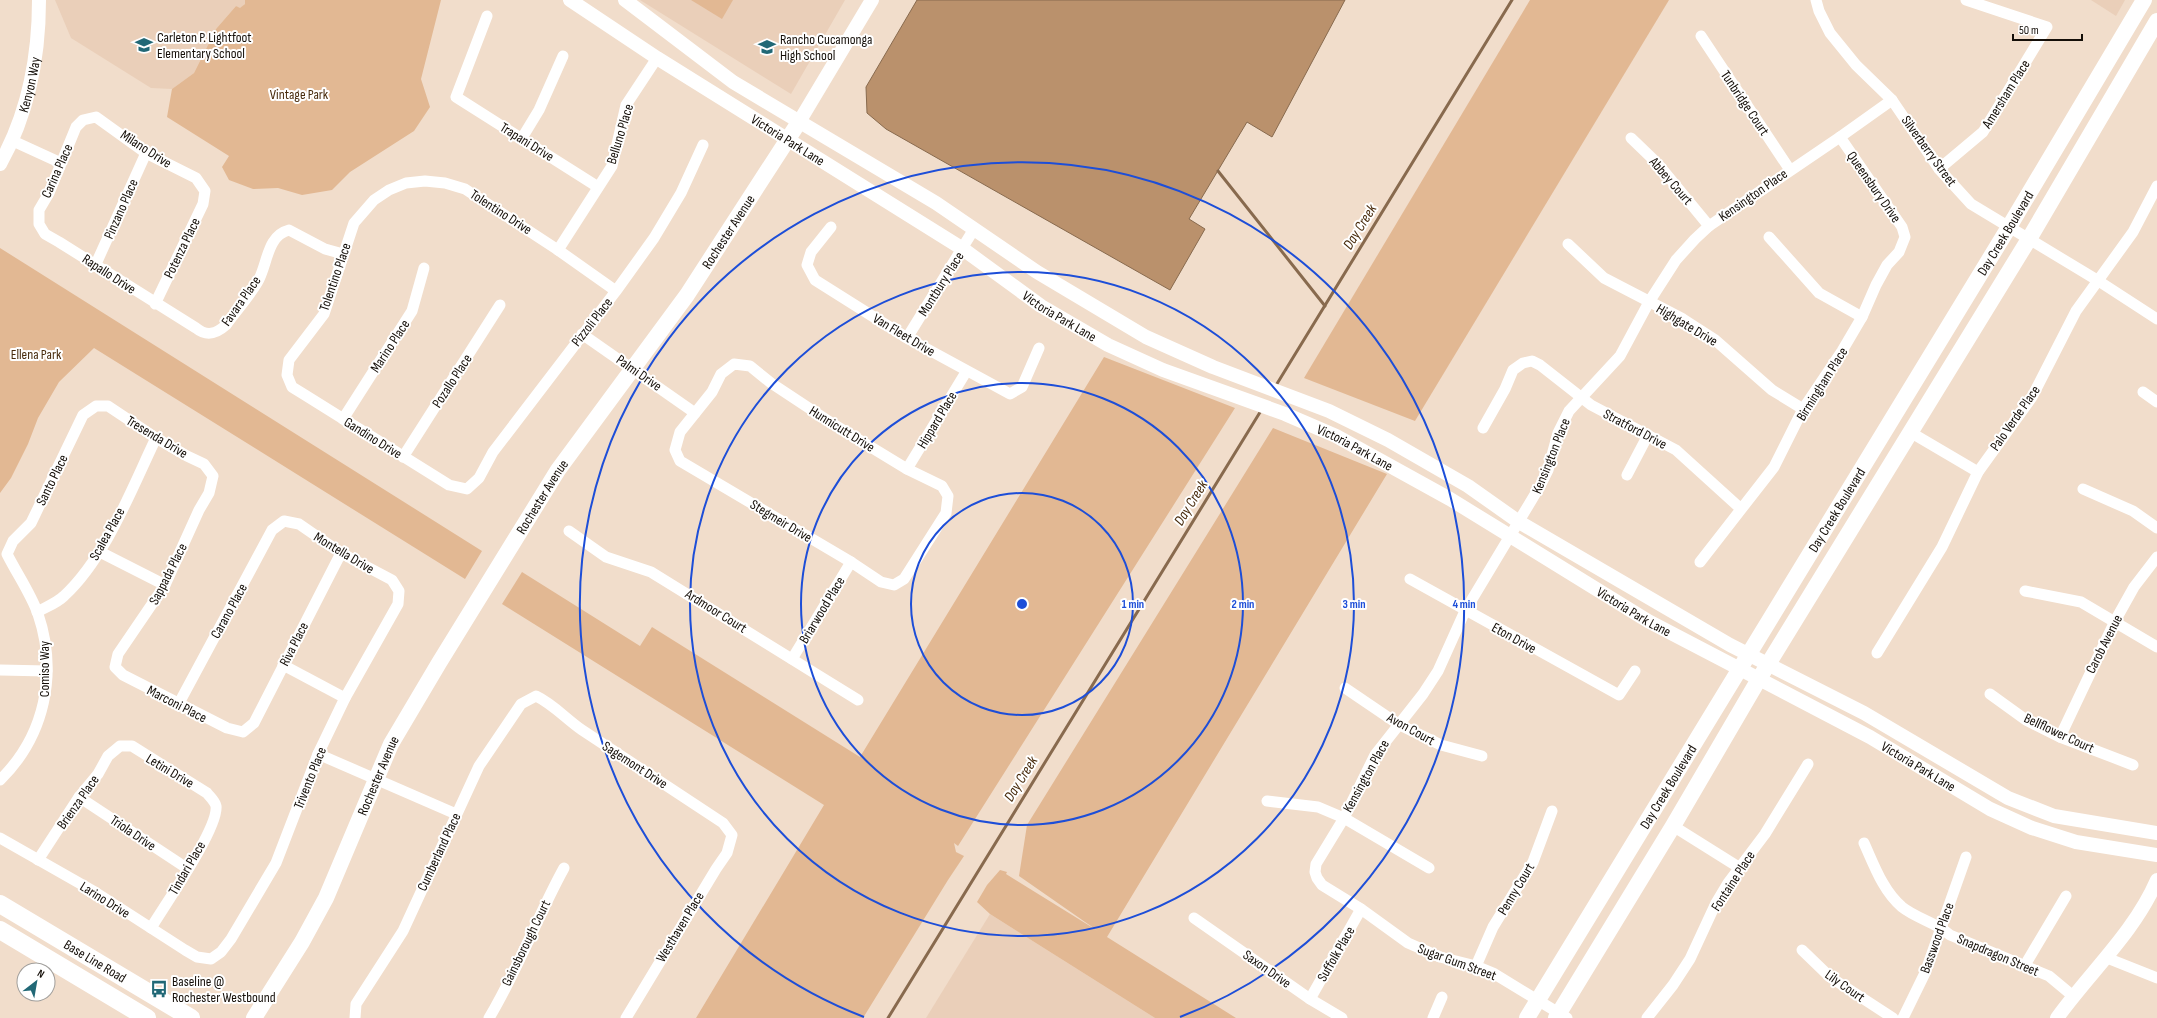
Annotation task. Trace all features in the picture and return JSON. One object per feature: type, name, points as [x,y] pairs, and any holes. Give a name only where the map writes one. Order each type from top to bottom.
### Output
[{"type":"main road","name":"Day Creek Boulevard","points":[[1527,1018],[2009,227],[2144,0]]},
{"type":"main road","points":[[2109,102],[2106,90],[2139,30],[2139,24],[2134,18]]},
{"type":"main road","name":"Day Creek Boulevard","points":[[1560,1016],[1759,679],[2029,239],[2109,102],[2155,30]]},
{"type":"main road","name":"Rochester Avenue","points":[[254,1018],[302,942],[326,898],[391,744],[414,704],[558,470],[688,295],[799,122]]},
{"type":"main road","name":"Base Line Road","points":[[0,904],[191,1018]]},
{"type":"main road","name":"Base Line Road","points":[[0,930],[147,1018]]},
{"type":"street","name":"Kenyon Way","points":[[0,164],[13,141],[31,88],[39,28],[39,0]]},
{"type":"street","name":"Victoria Park Lane","points":[[570,0],[656,58],[963,249],[1041,306],[1108,345],[1163,370],[1285,414],[1336,436],[1377,457],[1510,536],[1648,621],[1743,662],[1768,665],[1864,713],[1985,785],[2026,806],[2054,816],[2157,833]]},
{"type":"street","name":"Victoria Park Lane","points":[[625,0],[733,82],[911,188],[1037,272],[1146,337],[1192,359],[1329,411],[1388,440],[1468,486],[1519,522],[1743,662],[1759,679],[1870,737],[1990,809],[2032,828],[2076,842],[2157,855]]},
{"type":"street","name":"Rochester Avenue","points":[[799,122],[872,0]]},
{"type":"street","name":"Silverberry Street","points":[[1816,0],[1819,11],[1830,33],[1856,65],[1892,100],[1939,169],[1971,204],[2097,280],[2157,320]]},
{"type":"street","name":"Amersham Place","points":[[1939,169],[1983,132],[2047,27],[1966,0]]},
{"type":"street","name":"Trapani Drive","points":[[487,16],[456,97],[598,187]]},
{"type":"street","name":"Tunbridge Court","points":[[1701,36],[1790,170]]},
{"type":"street","points":[[522,138],[539,110],[563,56]]},
{"type":"street","name":"Belluno Place","points":[[558,250],[612,166],[626,105],[656,58]]},
{"type":"street","name":"Kensington Place","points":[[1316,872],[1318,861],[1344,818],[1375,755],[1423,694],[1438,671],[1465,610],[1519,522],[1548,470],[1563,422],[1569,411],[1620,356],[1649,302],[1676,260],[1709,226],[1892,100]]},
{"type":"street","name":"Milano Drive","points":[[83,120],[96,117],[146,153],[196,178],[205,191]]},
{"type":"street","name":"Carina Place","points":[[39,224],[39,210],[49,193],[76,127],[83,120]]},
{"type":"street","name":"Queensbury Drive","points":[[1840,137],[1902,227],[1905,237]]},
{"type":"street","name":"Abbey Court","points":[[1631,138],[1658,164],[1709,226]]},
{"type":"street","points":[[13,141],[61,163]]},
{"type":"street","name":"Pizzoli Place","points":[[466,489],[480,478],[492,452],[616,291],[654,238],[677,200],[703,145]]},
{"type":"street","name":"Pinzano Place","points":[[95,266],[146,153]]},
{"type":"street","name":"Tolentino Drive","points":[[374,200],[389,190],[406,183],[425,181],[445,183],[465,189],[558,250],[616,291]]},
{"type":"street","name":"Palo Verde Place","points":[[1877,653],[1942,547],[1978,472],[2032,397],[2064,332],[2097,280],[2133,232],[2157,186]]},
{"type":"street","name":"Potenza Place","points":[[155,304],[203,204],[205,191]]},
{"type":"street","name":"Tolentino Place","points":[[287,375],[289,360],[324,314],[354,223],[374,200]]},
{"type":"street","name":"Rapallo Drive","points":[[39,224],[45,234],[182,320]]},
{"type":"street","name":"Van Fleet Drive","points":[[831,227],[811,252],[808,265],[815,280],[907,338],[966,372],[1010,394],[1022,387],[1039,348]]},
{"type":"street","name":"Montbury Place","points":[[907,338],[974,229]]},
{"type":"street","name":"Favara Place","points":[[182,320],[202,333],[211,334],[219,331],[258,282],[273,241],[280,233],[289,230],[325,249],[343,254]]},
{"type":"street","points":[[1769,237],[1819,293],[1862,317]]},
{"type":"street","name":"Birmingham Place","points":[[1700,562],[1740,508],[1751,498],[1774,467],[1790,438],[1803,409],[1842,351],[1862,317],[1876,285],[1887,265],[1899,252],[1905,237]]},
{"type":"street","name":"Highgate Drive","points":[[1568,244],[1604,278],[1683,319],[1714,339],[1772,390],[1803,409]]},
{"type":"street","name":"Marino Place","points":[[343,419],[412,311],[424,268]]},
{"type":"street","name":"Pozallo Place","points":[[403,457],[500,305]]},
{"type":"street","name":"Palmi Drive","points":[[582,334],[695,413]]},
{"type":"street","name":"Stratford Drive","points":[[1483,428],[1505,389],[1513,370],[1523,363],[1532,361],[1540,365],[1591,405],[1676,450],[1740,508]]},
{"type":"street","name":"Hunnicutt Drive","points":[[695,413],[712,392],[721,374],[734,364],[750,366],[771,383],[808,408],[907,469],[942,486],[948,496],[946,513],[915,564],[904,579],[894,585]]},
{"type":"street","name":"Hippard Place","points":[[907,469],[966,372]]},
{"type":"street","name":"Gandino Drive","points":[[287,375],[292,387],[449,485],[466,489]]},
{"type":"street","points":[[2143,392],[2157,402]]},
{"type":"street","name":"Tresenda Drive","points":[[96,406],[108,406],[156,438],[204,464],[213,476]]},
{"type":"street","name":"Santo Place","points":[[7,554],[13,540],[31,523],[83,416],[96,406]]},
{"type":"street","name":"Stegmeir Drive","points":[[695,413],[680,432],[675,450],[680,460],[851,562],[881,582],[894,585]]},
{"type":"street","points":[[1910,432],[1978,472]]},
{"type":"street","points":[[1627,475],[1648,435]]},
{"type":"street","name":"Scalea Place","points":[[37,612],[62,598],[79,581],[100,552],[156,438]]},
{"type":"street","name":"Sappada Place","points":[[115,668],[118,654],[165,585],[199,510],[210,494],[213,476]]},
{"type":"street","points":[[2083,489],[2133,511],[2157,528]]},
{"type":"street","name":"Montella Drive","points":[[284,521],[299,524],[341,553],[392,580],[399,591]]},
{"type":"street","name":"Carano Place","points":[[178,705],[272,530],[284,521]]},
{"type":"street","name":"Ardmoor Court","points":[[570,531],[606,557],[651,572],[858,700]]},
{"type":"street","points":[[100,552],[165,585]]},
{"type":"street","name":"Riva Place","points":[[243,732],[254,723],[341,553]]},
{"type":"street","name":"Comiso Way","points":[[0,780],[21,756],[41,718],[47,671],[46,642],[37,612],[7,554]]},
{"type":"street","name":"Carob Avenue","points":[[2060,737],[2115,620],[2134,587],[2157,557]]},
{"type":"street","name":"Briarwood Place","points":[[792,659],[851,562]]},
{"type":"street","name":"Eton Drive","points":[[1410,579],[1619,695],[1635,671]]},
{"type":"street","name":"Trivento Place","points":[[211,959],[220,952],[231,939],[276,863],[318,754],[345,698],[398,604],[399,591]]},
{"type":"street","points":[[2025,591],[2081,602],[2115,620],[2157,648]]},
{"type":"street","points":[[283,665],[345,698]]},
{"type":"street","name":"Marconi Place","points":[[115,668],[123,675],[178,705],[226,728],[243,732]]},
{"type":"street","points":[[0,670],[47,671]]},
{"type":"street","name":"Avon Court","points":[[1345,688],[1398,724],[1441,745],[1482,756]]},
{"type":"street","name":"Bellflower Court","points":[[1990,694],[2026,720],[2060,737],[2133,765]]},
{"type":"street","name":"Cumberland Place","points":[[355,1017],[356,1004],[402,931],[479,766],[508,721],[522,704],[536,696]]},
{"type":"street","name":"Sagemont Drive","points":[[536,696],[550,703],[562,715],[582,730],[723,823],[732,835]]},
{"type":"street","name":"Brienza Place","points":[[38,860],[79,797],[98,774],[108,756],[120,746]]},
{"type":"street","name":"Letini Drive","points":[[120,746],[132,746],[207,793],[216,804]]},
{"type":"street","points":[[318,754],[456,814]]},
{"type":"street","name":"Fontaine Place","points":[[1647,1018],[1673,985],[1690,960],[1716,903],[1765,834],[1808,764]]},
{"type":"street","name":"Triola Drive","points":[[79,797],[188,869]]},
{"type":"street","points":[[1267,802],[1318,807],[1344,818],[1429,868]]},
{"type":"street","name":"Tindari Place","points":[[151,928],[188,869],[215,815],[216,804]]},
{"type":"street","name":"Penny Court","points":[[1476,966],[1493,927],[1533,862],[1552,811]]},
{"type":"street","points":[[1673,826],[1740,868]]},
{"type":"street","name":"Westhaven Place","points":[[626,1018],[658,962],[727,853],[732,835]]},
{"type":"street","name":"Larino Drive","points":[[0,838],[95,892],[197,957],[211,959]]},
{"type":"street","name":"Snapdragon Street","points":[[1864,843],[1883,885],[1902,907],[1942,927],[1950,935],[2049,976],[2073,996]]},
{"type":"street","name":"Basswood Place","points":[[1903,1018],[1925,973],[1966,857]]},
{"type":"street","name":"Gainsborough Court","points":[[489,1018],[511,978],[546,902],[564,868]]},
{"type":"street","name":"Sugar Gum Street","points":[[1316,872],[1316,878],[1322,885],[1362,909],[1408,943],[1440,957],[1476,966],[1509,982],[1560,1016]]},
{"type":"street","points":[[2057,1018],[2073,996],[2107,958],[2136,918],[2151,894],[2157,880]]},
{"type":"street","points":[[2025,965],[2066,896]]},
{"type":"street","name":"Suffolk Place","points":[[1310,999],[1362,909]]},
{"type":"street","name":"Saxon Drive","points":[[1194,918],[1310,999],[1342,1018]]},
{"type":"street","name":"Lily Court","points":[[1802,950],[1830,977],[1893,1018]]},
{"type":"street","points":[[2107,958],[2157,978]]},
{"type":"street","points":[[1432,1018],[1442,997]]},
{"type":"shaded area","name":"Carleton P. Lightfoot Elementary School","points":[[55,0],[245,0],[246,3],[240,9],[236,6],[216,29],[194,73],[172,89],[151,88],[71,38]]},
{"type":"shaded area","name":"Rancho Cucamonga High School","points":[[640,0],[845,0],[791,94]]},
{"type":"shaded area","points":[[917,0],[1345,0],[1272,137],[1247,122],[1189,219],[1205,229],[1170,290],[886,129],[867,113],[866,87]]},
{"type":"shaded area","points":[[2091,0],[2125,0],[2116,16]]},
{"type":"shaded area","points":[[990,914],[1155,1018],[926,1018]]},
{"type":"green space","name":"Vintage Park","points":[[245,0],[441,0],[421,79],[430,107],[414,131],[350,172],[332,190],[302,195],[278,188],[253,189],[229,180],[222,167],[229,156],[167,117],[172,89],[194,73],[216,29],[236,6],[240,8],[245,4]]},
{"type":"green space","points":[[691,0],[733,0],[722,19]]},
{"type":"green space","points":[[1530,0],[1669,0],[1415,421],[1304,378]]},
{"type":"green space","name":"Ellena Park","points":[[0,248],[482,551],[465,579],[94,348],[59,382],[38,418],[28,444],[11,478],[0,493]]},
{"type":"green space","points":[[1104,357],[1235,408],[958,846],[954,843],[956,852],[964,856],[863,1018],[696,1018],[824,805],[502,604],[522,572],[640,646],[652,627],[860,757]]},
{"type":"green space","points":[[1273,428],[1387,474],[1107,937],[1236,1018],[1155,1018],[990,914],[977,902],[987,885],[1000,870],[1007,872],[1006,874],[1098,931],[1019,876],[1027,825]]},
{"type":"waterway","name":"Day Creek","points":[[1275,387],[1512,0]]},
{"type":"waterway","points":[[1218,171],[1325,306]]},
{"type":"waterway","name":"Day Creek","points":[[888,1018],[1262,409]]},
{"type":"place","name":"Carleton P. Lightfoot Elementary School","points":[[144,45]]},
{"type":"place","name":"Rancho Cucamonga High School","points":[[767,47]]},
{"type":"place","name":"Baseline @ Rochester Westbound","points":[[159,989]]}]
